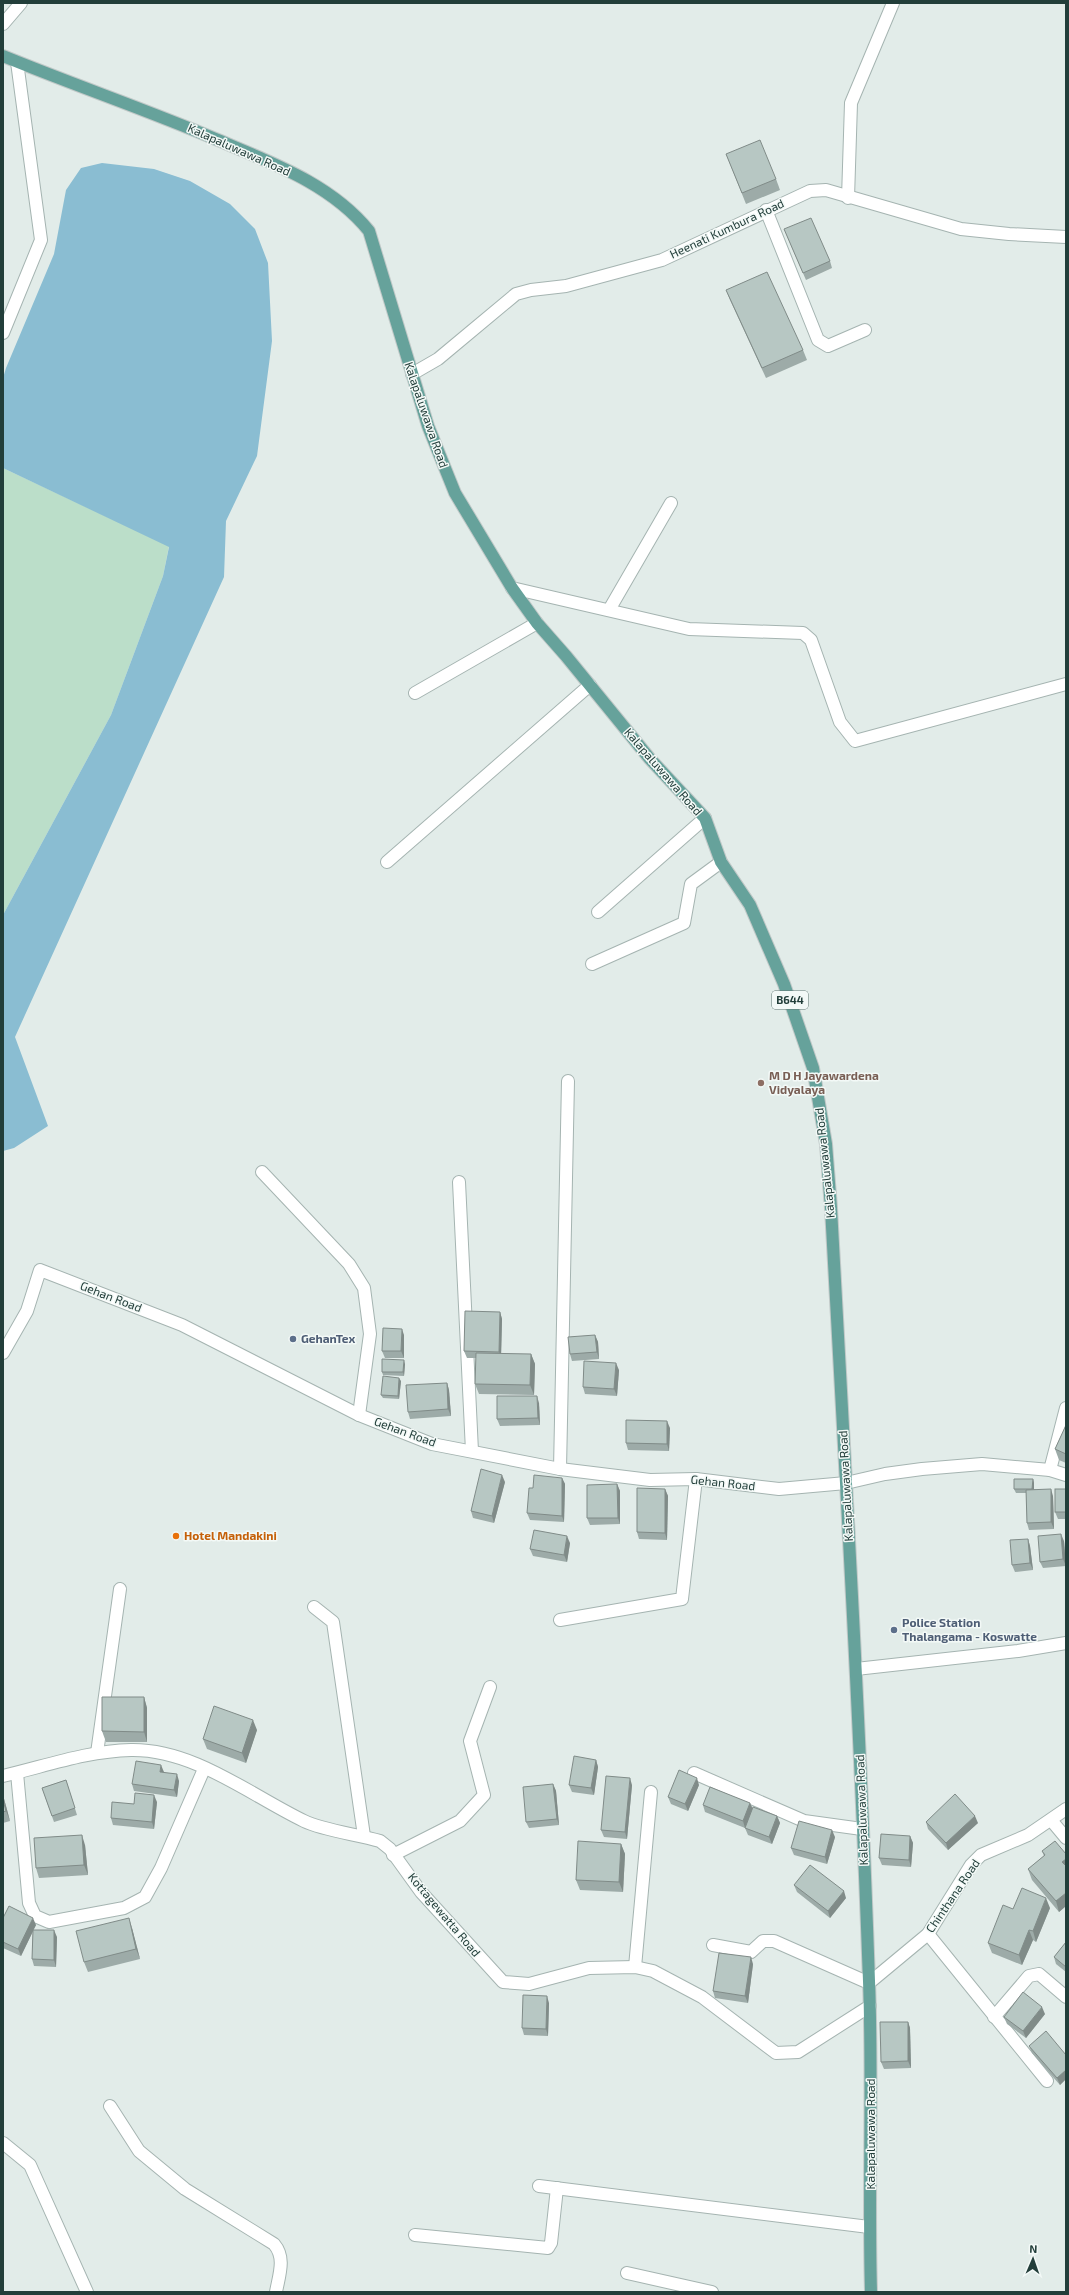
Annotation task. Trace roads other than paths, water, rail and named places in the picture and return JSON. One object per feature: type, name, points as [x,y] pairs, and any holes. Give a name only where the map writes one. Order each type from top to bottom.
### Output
[{"type":"main road","name":"Kalapaluwawa Road","points":[[3,56],[167,118],[278,165],[336,198],[356,216],[369,232],[437,453],[455,493],[512,588],[537,623],[590,685],[650,760],[704,818],[721,862],[750,905],[784,984],[813,1068],[826,1144],[831,1208],[856,1669],[870,2006],[871,2186],[869,2227],[871,2292]]},
{"type":"street","points":[[3,24],[21,3]]},
{"type":"street","points":[[848,198],[851,104],[893,3]]},
{"type":"street","points":[[3,333],[40,240],[17,62]]},
{"type":"street","name":"Heenati Kumbura Road","points":[[412,374],[438,359],[516,294],[532,290],[566,286],[662,260],[766,210],[810,191],[826,190],[848,198],[960,229],[1010,234],[1066,237]]},
{"type":"street","points":[[766,210],[818,340],[828,346],[865,330]]},
{"type":"street","points":[[609,610],[670,503]]},
{"type":"street","points":[[512,588],[689,629],[803,633],[811,640],[840,722],[855,741],[1066,684]]},
{"type":"street","points":[[415,693],[537,623]]},
{"type":"street","points":[[387,862],[590,685]]},
{"type":"street","points":[[598,912],[704,818]]},
{"type":"street","points":[[592,964],[684,923],[692,884],[721,862]]},
{"type":"street","points":[[560,1469],[568,1081]]},
{"type":"street","points":[[262,1172],[349,1264],[364,1288],[370,1334],[360,1415]]},
{"type":"street","points":[[459,1182],[472,1450]]},
{"type":"street","name":"Gehan Road","points":[[3,1353],[27,1311],[40,1270],[182,1324],[360,1415],[432,1444],[472,1450],[560,1469],[650,1480],[696,1479],[779,1489],[846,1483],[885,1474],[982,1464],[1050,1470],[1066,1476]]},
{"type":"street","points":[[1050,1470],[1066,1408]]},
{"type":"street","points":[[560,1620],[682,1599],[696,1479]]},
{"type":"street","points":[[97,1753],[120,1589]]},
{"type":"street","points":[[314,1606],[333,1622],[364,1836]]},
{"type":"street","points":[[856,1669],[1018,1651],[1066,1643]]},
{"type":"street","points":[[394,1855],[460,1821],[484,1795],[470,1741],[490,1687]]},
{"type":"street","name":"Kottagewatta Road","points":[[3,1776],[97,1753],[132,1750],[157,1753],[204,1769],[242,1786],[305,1822],[380,1841],[390,1848],[421,1892],[503,1982],[529,1984],[589,1968],[635,1967],[654,1971],[702,1997],[776,2053],[798,2052],[870,2006]]},
{"type":"street","points":[[17,1773],[29,1903],[35,1916],[49,1922],[124,1908],[145,1897],[161,1868],[204,1769]]},
{"type":"street","points":[[694,1773],[804,1821],[862,1829]]},
{"type":"street","points":[[635,1967],[651,1792]]},
{"type":"street","name":"Chinthana Road","points":[[869,1983],[928,1934],[971,1865],[981,1855],[1028,1835],[1066,1809]]},
{"type":"street","points":[[1051,1820],[1066,1838]]},
{"type":"street","points":[[928,1934],[1047,2081]]},
{"type":"street","points":[[713,1945],[751,1952],[763,1940],[774,1941],[869,1983]]},
{"type":"street","points":[[994,2017],[1029,1976],[1039,1974],[1066,1997]]},
{"type":"street","points":[[110,2106],[139,2151],[185,2189],[280,2251],[281,2259],[276,2292]]},
{"type":"street","points":[[3,2143],[30,2164],[87,2292]]},
{"type":"street","points":[[539,2186],[869,2227]]},
{"type":"street","points":[[415,2235],[548,2248],[551,2243],[557,2188]]},
{"type":"street","points":[[627,2273],[712,2292]]},
{"type":"water","points":[[102,163],[154,169],[190,181],[230,204],[255,229],[268,263],[272,341],[257,456],[226,521],[224,577],[15,1037],[48,1126],[14,1148],[3,1151],[3,915],[111,715],[163,576],[169,547],[3,468],[3,378],[6,368],[54,254],[66,190],[81,168]]},
{"type":"place","name":"M D H Jayawardena Vidyalaya","points":[[761,1083]]},
{"type":"place","name":"GehanTex","points":[[293,1339]]},
{"type":"place","name":"Hotel Mandakini","points":[[176,1536]]},
{"type":"place","name":"Police Station Thalangama - Koswatte","points":[[894,1630]]}]
